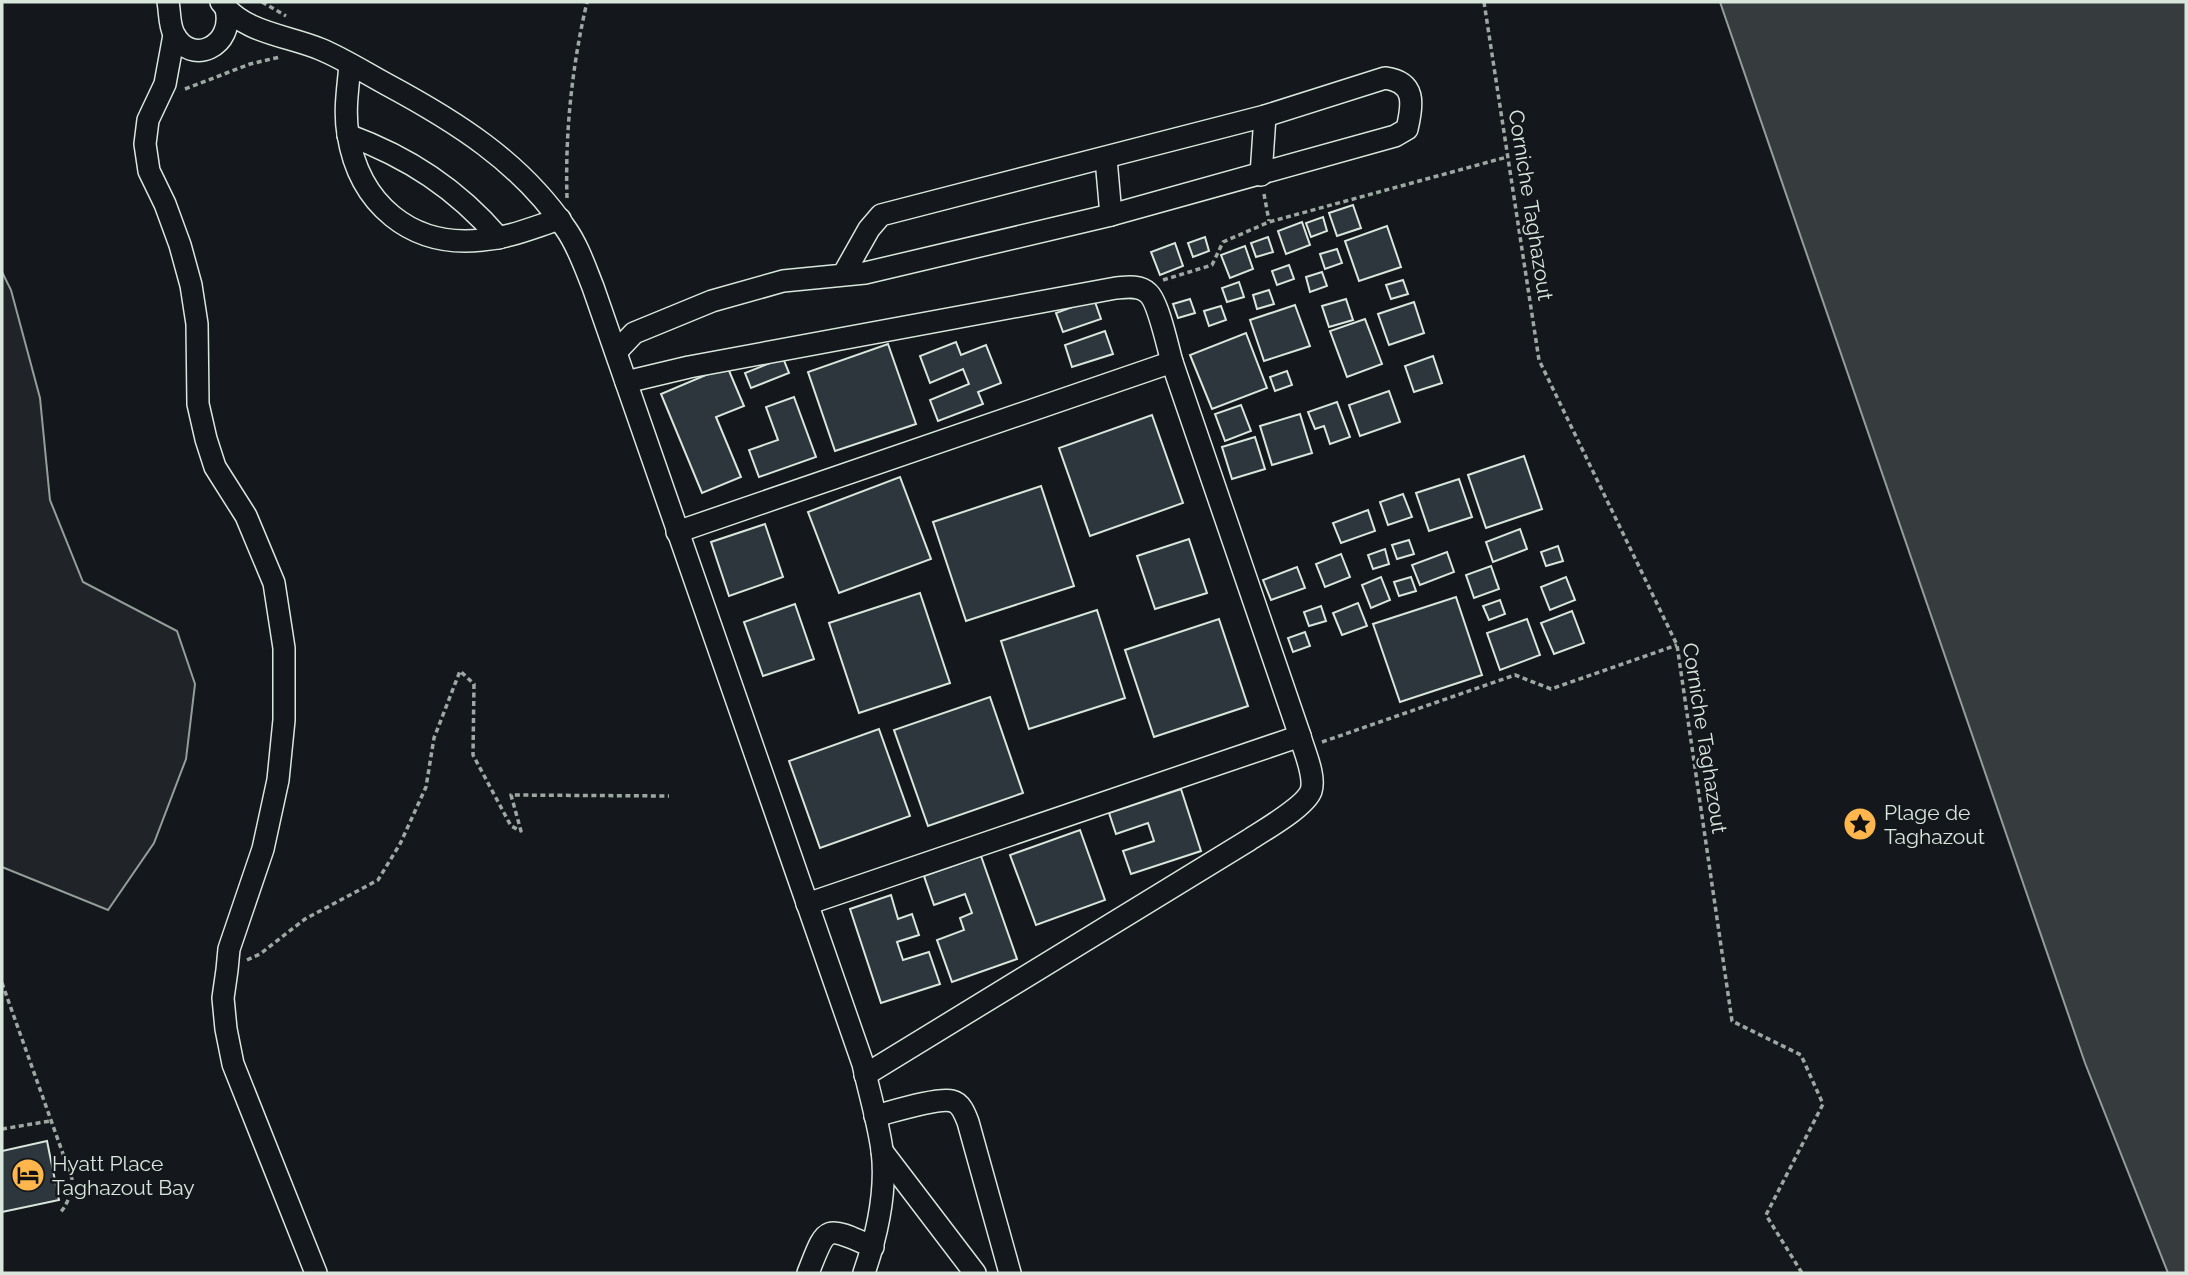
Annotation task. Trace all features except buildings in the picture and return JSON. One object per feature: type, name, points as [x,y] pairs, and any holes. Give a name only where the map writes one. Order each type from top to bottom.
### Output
[{"type":"street","points":[[172,14],[180,43],[197,50],[211,48],[223,39],[228,26],[224,6]]},
{"type":"street","points":[[224,6],[250,25],[320,49],[435,110],[494,150],[530,183],[564,225],[593,287],[865,1075],[882,1151],[882,1181],[873,1247],[864,1273]]},
{"type":"street","points":[[172,14],[173,89]]},
{"type":"street","points":[[223,39],[248,37],[320,49]]},
{"type":"street","points":[[197,50],[173,89],[148,120],[145,144],[149,171],[177,235],[191,285],[197,324],[198,404],[215,467],[246,516],[274,583],[284,648],[284,720],[278,780],[263,849],[229,949],[223,998],[226,1029],[233,1064],[316,1273]]},
{"type":"street","points":[[350,65],[346,101],[348,135],[365,183],[394,219],[419,234],[467,241],[564,225]]},
{"type":"street","points":[[615,352],[634,333],[712,301],[783,281],[865,273],[1111,215],[1395,136],[1407,129],[1412,100],[1398,80],[1385,78],[1265,116],[881,215],[869,229],[844,275]]},
{"type":"street","points":[[1261,175],[1265,116]]},
{"type":"street","points":[[348,135],[420,168],[463,200],[499,237]]},
{"type":"street","points":[[1105,159],[1111,215]]},
{"type":"street","points":[[626,382],[689,367],[1116,288],[1137,287],[1148,292],[1156,307],[1172,362],[1301,742],[1312,779],[1310,792],[1304,802],[1249,840],[865,1075]]},
{"type":"street","points":[[677,531],[1172,362]]},
{"type":"street","points":[[807,904],[1301,742]]},
{"type":"street","points":[[876,1116],[940,1100],[960,1105],[968,1122],[1010,1273]]},
{"type":"street","points":[[882,1151],[975,1273]]},
{"type":"street","points":[[808,1273],[819,1242],[829,1234],[842,1233],[873,1247]]},
{"type":"path","points":[[564,225],[576,48],[587,2]]},
{"type":"path","name":"Corniche Taghazout","points":[[1484,2],[1539,360],[1677,645],[1732,1021],[1801,1055],[1824,1104],[1766,1215],[1802,1273]]},
{"type":"path","points":[[173,89],[288,55],[294,45]]},
{"type":"path","points":[[1148,292],[1167,278],[1212,265],[1223,242],[1269,222],[1508,156]]},
{"type":"path","points":[[1261,175],[1269,222]]},
{"type":"path","points":[[1301,742],[1515,675],[1551,689],[1677,645]]},
{"type":"path","points":[[227,970],[260,954],[306,919],[379,880],[400,844],[426,788],[434,738],[460,671],[474,684],[473,755],[511,826],[521,831],[511,795],[669,796]]},
{"type":"path","points":[[2,983],[3,993],[72,1179],[71,1194],[60,1213]]},
{"type":"path","points":[[2,1129],[50,1121]]},
{"type":"shaded area","points":[[1720,2],[2186,2],[2186,1273],[2168,1273],[2085,1063]]},
{"type":"shaded area","points":[[2,272],[11,290],[40,398],[50,500],[83,582],[177,631],[195,684],[186,759],[154,843],[108,910],[2,867]]},
{"type":"place","name":"Plage de Taghazout","points":[[1860,824]]},
{"type":"place","name":"Hyatt Place Taghazout Bay","points":[[28,1175]]}]
